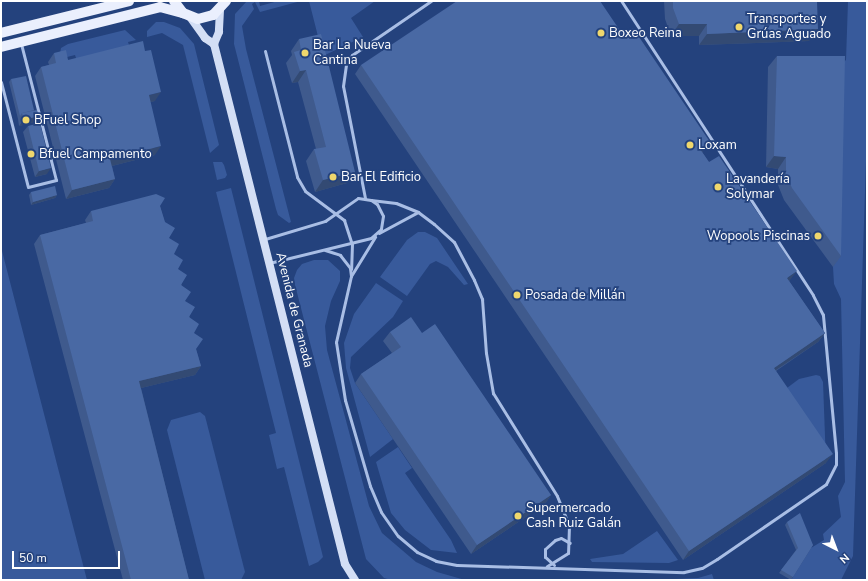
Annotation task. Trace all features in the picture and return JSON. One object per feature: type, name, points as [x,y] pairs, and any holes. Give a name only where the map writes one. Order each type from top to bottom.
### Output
[{"type":"main road","points":[[1,33],[129,1]]},
{"type":"main road","points":[[174,1],[186,15]]},
{"type":"main road","points":[[1,47],[160,7],[186,15],[206,18],[220,10],[226,1]]},
{"type":"street","name":"Avenida de Granada","points":[[220,10],[218,32],[214,44],[345,564],[355,580]]},
{"type":"street","points":[[186,15],[204,38],[214,44]]},
{"type":"lane","points":[[365,198],[343,86],[346,64],[352,55],[431,1]]},
{"type":"lane","points":[[265,51],[297,177],[305,191],[338,214],[348,228],[352,244],[351,276],[336,342],[345,400],[370,486],[382,512],[398,536],[416,552],[436,561],[457,565],[684,572],[702,568],[817,492],[832,475],[836,464],[823,315],[808,288],[621,1]]},
{"type":"lane","points":[[1,82],[28,187],[56,180],[20,42]]},
{"type":"lane","points":[[263,240],[325,221],[338,214],[352,200],[365,198],[371,200],[396,202],[418,212],[454,242],[482,299],[486,353],[492,393],[557,496],[569,526],[570,543],[568,554],[553,565],[544,568]]},
{"type":"lane","points":[[351,276],[383,222],[381,209],[371,200]]},
{"type":"lane","points":[[269,263],[352,244],[377,234],[401,219],[418,212]]},
{"type":"lane","points":[[325,250],[340,255],[350,268],[351,276]]},
{"type":"lane","points":[[560,568],[553,565],[545,557],[545,549],[555,540],[561,538],[570,543]]},
{"type":"shaded area","points":[[247,1],[259,1],[260,6],[278,1],[301,1],[260,12],[255,2],[252,4],[254,9],[242,26],[246,49],[291,222],[289,223],[278,215],[276,209],[234,44],[235,14]]},
{"type":"shaded area","points":[[309,1],[375,1],[351,18],[363,37],[323,56]]},
{"type":"shaded area","points":[[848,1],[867,1],[867,131],[853,556],[841,580],[791,580],[811,548],[824,540],[823,534],[841,517],[838,496],[845,482],[841,299],[834,284],[833,267],[837,68],[846,60]]},
{"type":"shaded area","points":[[156,22],[164,22],[180,28],[194,44],[219,145],[210,153],[183,45],[162,33],[147,37],[147,31]]},
{"type":"shaded area","points":[[125,30],[136,40],[128,42],[130,48],[77,61],[75,55],[59,59],[61,48],[68,44]]},
{"type":"shaded area","points":[[213,162],[222,162],[227,175],[225,178],[217,180]]},
{"type":"shaded area","points":[[231,188],[323,557],[318,562],[309,566],[284,467],[277,469],[269,435],[276,433],[216,192]]},
{"type":"shaded area","points":[[418,232],[425,232],[437,238],[468,284],[464,285],[448,267],[436,261],[430,264],[407,296],[380,277],[407,240]]},
{"type":"shaded area","points":[[1,247],[59,472],[87,580],[1,580]]},
{"type":"shaded area","points":[[314,260],[328,260],[340,271],[340,281],[331,301],[325,326],[327,350],[369,506],[382,533],[416,562],[437,572],[465,580],[391,580],[384,578],[366,559],[295,285],[294,278],[297,270],[302,264]]},
{"type":"shaded area","points":[[376,283],[403,301],[393,317],[351,357],[350,368],[355,383],[393,439],[370,457],[346,368],[344,343],[354,314]]},
{"type":"shaded area","points":[[816,375],[820,376],[823,382],[826,463],[779,394],[799,379]]},
{"type":"shaded area","points":[[200,412],[205,416],[245,572],[241,580],[205,580],[167,430],[171,420]]},
{"type":"shaded area","points":[[398,447],[412,468],[405,473],[451,540],[457,553],[431,550],[405,530],[391,513],[376,462]]},
{"type":"shaded area","points":[[657,531],[678,560],[669,563],[592,562],[590,559],[623,554]]},
{"type":"shaded area","points":[[712,574],[714,580],[653,580],[698,578]]},
{"type":"building","points":[[457,1],[600,1],[623,35],[633,28],[710,142],[700,149],[709,162],[719,156],[797,271],[787,278],[825,333],[774,368],[833,454],[689,551],[361,65]]},
{"type":"building","name":"Transportes y Grúas Aguado","points":[[673,1],[817,1],[818,29],[707,34],[707,24],[679,24],[673,8]]},
{"type":"building","points":[[321,34],[355,172],[323,180],[314,149],[326,147],[306,70],[300,71],[294,52],[301,50],[299,39]]},
{"type":"building","points":[[143,41],[145,51],[151,50],[161,92],[149,95],[161,146],[110,159],[115,179],[72,190],[41,67],[56,63],[54,53],[66,50],[68,60]]},
{"type":"building","points":[[777,56],[845,56],[841,256],[792,188],[786,174],[786,157],[774,156]]},
{"type":"building","points":[[26,76],[34,110],[22,113],[20,116],[11,79]]},
{"type":"building","points":[[37,110],[38,116],[24,120],[22,113]]},
{"type":"building","points":[[40,123],[51,168],[39,171],[28,126]]},
{"type":"building","points":[[55,186],[57,195],[33,202],[31,192]]},
{"type":"building","points":[[156,194],[165,198],[160,206],[165,222],[175,228],[169,238],[179,244],[174,254],[183,260],[178,269],[187,275],[181,285],[191,292],[185,301],[195,307],[189,317],[199,324],[194,333],[203,339],[196,349],[201,366],[139,381],[189,580],[131,580],[40,235],[93,221],[91,211]]},
{"type":"building","points":[[411,317],[422,333],[435,324],[551,495],[477,545],[361,374],[401,347],[390,332]]},
{"type":"building","points":[[800,513],[813,545],[793,577],[781,570],[798,548],[787,522]]},
{"type":"place","name":"Transportes y Grúas Aguado","points":[[739,27]]},
{"type":"place","name":"Boxeo Reina","points":[[601,33]]},
{"type":"place","name":"Bar La Nueva Cantina","points":[[305,53]]},
{"type":"place","name":"BFuel Shop","points":[[26,120]]},
{"type":"place","name":"Loxam","points":[[690,145]]},
{"type":"place","name":"Bfuel Campamento","points":[[31,154]]},
{"type":"place","name":"Bar El Edificio","points":[[333,177]]},
{"type":"place","name":"Lavandería Solymar","points":[[718,187]]},
{"type":"place","name":"Wopools Piscinas","points":[[818,236]]},
{"type":"place","name":"Posada de Millán","points":[[517,295]]},
{"type":"place","name":"Supermercado Cash Ruiz Galán","points":[[518,516]]}]
